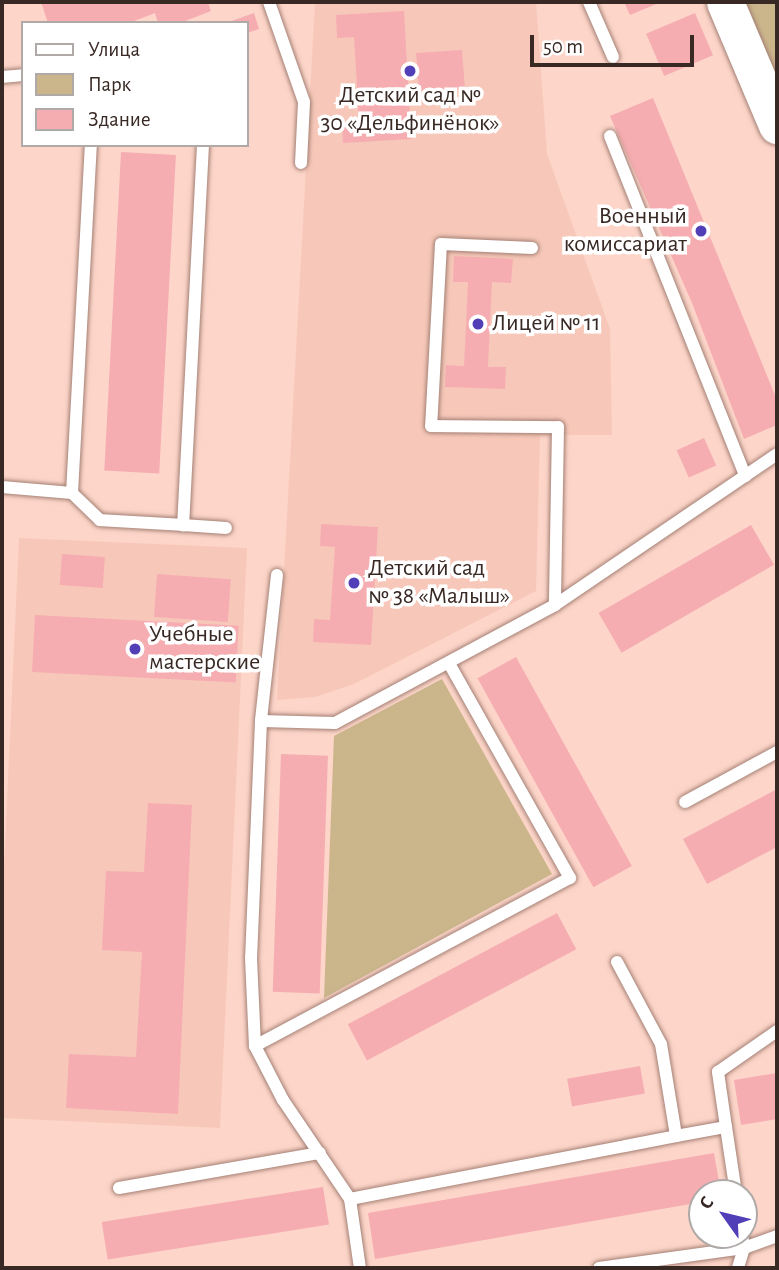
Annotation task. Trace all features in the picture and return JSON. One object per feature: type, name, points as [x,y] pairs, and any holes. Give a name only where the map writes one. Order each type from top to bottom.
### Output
[{"type":"main road","points":[[724,2],[777,125]]},
{"type":"lane","points":[[270,2],[304,102],[301,163]]},
{"type":"lane","points":[[589,2],[613,57]]},
{"type":"lane","points":[[2,77],[21,75]]},
{"type":"lane","points":[[610,136],[746,475]]},
{"type":"lane","points":[[72,493],[91,147]]},
{"type":"lane","points":[[183,525],[203,147]]},
{"type":"lane","points":[[532,248],[441,244],[430,426],[558,427],[555,606]]},
{"type":"lane","points":[[261,721],[335,723],[555,606],[777,454]]},
{"type":"lane","points":[[2,487],[72,493],[100,520],[226,528]]},
{"type":"lane","points":[[277,575],[261,721],[251,958],[255,1046],[283,1100],[350,1199],[360,1268]]},
{"type":"lane","points":[[255,1046],[570,878],[449,663]]},
{"type":"lane","points":[[685,802],[777,752]]},
{"type":"lane","points":[[617,962],[661,1044],[676,1136]]},
{"type":"lane","points":[[734,1179],[718,1072],[777,1031]]},
{"type":"lane","points":[[350,1199],[726,1127]]},
{"type":"lane","points":[[119,1188],[320,1153]]},
{"type":"lane","points":[[758,1239],[777,1236]]},
{"type":"lane","points":[[599,1268],[700,1249]]},
{"type":"lane","points":[[738,1268],[742,1249]]},
{"type":"shaded area","points":[[315,2],[536,2],[547,154],[610,329],[612,435],[540,435],[536,591],[354,684],[315,697],[277,700]]},
{"type":"shaded area","points":[[19,538],[247,548],[220,1128],[2,1118],[2,912]]},
{"type":"green space","points":[[744,2],[777,2],[777,77]]},
{"type":"green space","points":[[442,679],[552,874],[324,998],[334,736]]},
{"type":"building","points":[[41,2],[208,2],[211,11],[185,21],[157,21],[155,13],[134,21],[47,21]]},
{"type":"building","points":[[624,2],[661,2],[630,15]]},
{"type":"building","name":"Детский сад № 30 «Дельфинёнок»","points":[[404,11],[407,65],[417,64],[416,53],[462,50],[465,89],[419,91],[418,78],[408,79],[411,139],[343,143],[342,122],[359,121],[354,37],[337,38],[336,15]]},
{"type":"building","points":[[254,13],[259,29],[248,33],[248,21],[232,21]]},
{"type":"building","points":[[695,13],[713,55],[664,76],[646,34]]},
{"type":"building","points":[[653,98],[777,400],[777,425],[744,439],[692,303],[610,116]]},
{"type":"building","points":[[121,152],[176,155],[159,473],[104,471]]},
{"type":"building","name":"Лицей № 11","points":[[454,256],[513,259],[511,283],[492,282],[488,367],[506,367],[505,389],[445,387],[446,365],[464,366],[468,282],[453,282]]},
{"type":"building","points":[[704,438],[716,465],[689,478],[677,450]]},
{"type":"building","name":"Детский сад № 38 «Малыш»","points":[[321,524],[378,527],[371,645],[313,642],[314,619],[330,620],[335,547],[320,546]]},
{"type":"building","points":[[751,525],[774,565],[622,653],[599,613]]},
{"type":"building","points":[[62,554],[105,557],[103,588],[60,585]]},
{"type":"building","points":[[157,574],[231,579],[228,622],[154,617]]},
{"type":"building","name":"Учебные мастерские","points":[[35,615],[239,626],[236,683],[32,672]]},
{"type":"building","points":[[516,657],[632,866],[593,887],[478,678]]},
{"type":"building","points":[[281,754],[328,756],[320,993],[273,992]]},
{"type":"building","points":[[777,789],[777,847],[707,884],[683,839]]},
{"type":"building","points":[[148,803],[192,805],[178,1114],[66,1108],[69,1054],[136,1057],[142,952],[102,950],[106,871],[144,872]]},
{"type":"building","points":[[557,913],[576,949],[367,1060],[348,1024]]},
{"type":"building","points":[[640,1066],[645,1094],[572,1106],[567,1079]]},
{"type":"building","points":[[777,1073],[777,1119],[741,1125],[734,1080]]},
{"type":"building","points":[[714,1153],[719,1179],[688,1179],[688,1204],[375,1259],[368,1213]]},
{"type":"building","points":[[323,1187],[329,1225],[108,1260],[102,1222]]},
{"type":"place","name":"Детский сад № 30 «Дельфинёнок»","points":[[410,71]]},
{"type":"place","name":"Военный комиссариат","points":[[701,231]]},
{"type":"place","name":"Лицей № 11","points":[[478,324]]},
{"type":"place","name":"Детский сад № 38 «Малыш»","points":[[354,583]]},
{"type":"place","name":"Учебные мастерские","points":[[135,649]]}]
